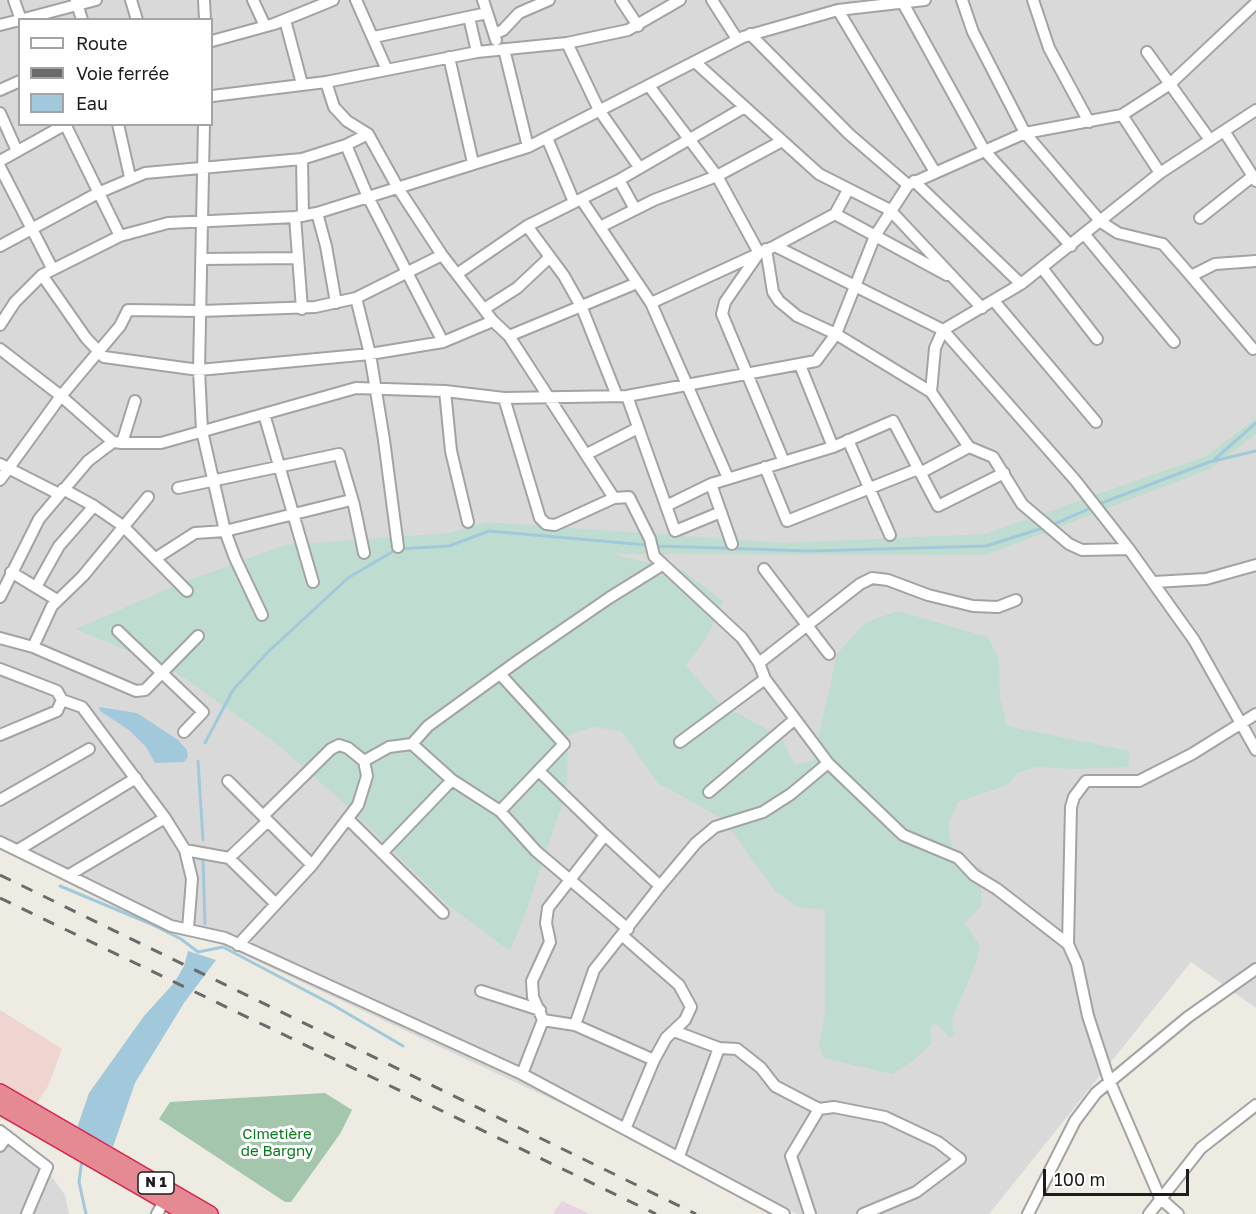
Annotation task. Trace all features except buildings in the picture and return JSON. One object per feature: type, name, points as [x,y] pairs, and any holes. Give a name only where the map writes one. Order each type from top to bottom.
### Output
[{"type":"highway","name":"N 1","points":[[3,1104],[210,1214]]},
{"type":"highway","name":"N 1","points":[[100,1156],[161,1207],[187,1214]]},
{"type":"street","points":[[14,0],[20,18]]},
{"type":"street","points":[[23,18],[77,2],[96,0]]},
{"type":"street","points":[[131,0],[136,18]]},
{"type":"street","points":[[204,0],[205,18]]},
{"type":"street","points":[[253,0],[265,26]]},
{"type":"street","points":[[213,41],[285,20],[315,3],[333,0]]},
{"type":"street","points":[[356,0],[386,69]]},
{"type":"street","points":[[483,0],[501,50],[528,147]]},
{"type":"street","points":[[494,34],[503,30],[519,13],[549,0]]},
{"type":"street","points":[[621,0],[638,26]]},
{"type":"street","points":[[213,96],[326,82],[477,52],[567,43],[638,26],[680,0]]},
{"type":"street","points":[[712,0],[737,39]]},
{"type":"street","points":[[0,326],[15,302],[42,275],[120,236],[164,224],[299,217],[317,213],[528,147],[750,34],[873,3],[925,0]]},
{"type":"street","points":[[962,0],[973,32],[1024,133],[1101,222],[1118,233],[1163,244],[1253,349]]},
{"type":"street","points":[[1033,0],[1049,48],[1089,122]]},
{"type":"street","points":[[77,2],[81,18]]},
{"type":"street","points":[[903,3],[984,150],[1071,246]]},
{"type":"street","points":[[0,597],[39,519],[88,461],[118,442],[161,443],[347,390],[373,387],[444,391],[504,398],[622,396],[816,361],[836,334],[875,236],[890,210],[911,183],[1024,133],[1122,115],[1170,84],[1256,3]]},
{"type":"street","points":[[838,10],[935,172]]},
{"type":"street","points":[[374,37],[487,13]]},
{"type":"street","points":[[469,17],[477,52]]},
{"type":"street","points":[[0,25],[18,20]]},
{"type":"street","points":[[285,20],[302,84]]},
{"type":"street","points":[[750,34],[849,134],[911,183],[1021,284]]},
{"type":"street","points":[[567,43],[600,110],[639,167]]},
{"type":"street","points":[[1147,52],[1210,140]]},
{"type":"street","points":[[449,57],[473,163]]},
{"type":"street","points":[[695,62],[819,174],[890,210],[982,308]]},
{"type":"street","points":[[0,90],[18,82]]},
{"type":"street","points":[[326,82],[331,101],[340,114],[368,134],[398,188],[442,255],[493,321],[509,336],[587,453],[614,498]]},
{"type":"street","points":[[649,86],[717,176],[767,249],[773,292],[778,301],[797,316],[836,334],[932,393],[948,421],[969,447],[993,458],[1022,504],[1073,547],[1082,550],[1129,549]]},
{"type":"street","points":[[457,273],[527,226],[619,180],[745,107]]},
{"type":"street","points":[[932,393],[935,348],[943,330],[1021,284],[1160,173],[1256,110]]},
{"type":"street","points":[[0,112],[17,150]]},
{"type":"street","points":[[1122,115],[1160,173]]},
{"type":"street","points":[[0,161],[63,126]]},
{"type":"street","points":[[65,126],[120,236]]},
{"type":"street","points":[[118,126],[130,177]]},
{"type":"street","points":[[204,126],[199,369],[202,431],[225,531],[262,615]]},
{"type":"street","points":[[1200,218],[1254,179],[1224,131]]},
{"type":"street","points":[[0,246],[130,177],[151,171],[302,159],[346,145],[368,134]]},
{"type":"street","points":[[547,138],[578,201],[600,227],[651,303],[728,478]]},
{"type":"street","points":[[600,227],[635,209],[717,176],[782,141]]},
{"type":"street","points":[[346,145],[368,197],[443,342]]},
{"type":"street","points":[[302,159],[298,258],[302,309]]},
{"type":"street","points":[[0,167],[52,268]]},
{"type":"street","points":[[619,180],[635,209]]},
{"type":"street","points":[[651,303],[767,249],[834,214],[848,190]]},
{"type":"street","points":[[317,213],[326,246],[336,303]]},
{"type":"street","points":[[834,214],[957,281]]},
{"type":"street","points":[[527,226],[550,257],[582,308],[638,428],[675,531],[721,512]]},
{"type":"street","points":[[1085,235],[1174,342]]},
{"type":"street","points":[[767,249],[855,286],[943,330],[1075,480],[1154,582],[1194,640],[1256,750]]},
{"type":"street","points":[[767,249],[723,307],[724,318],[784,462]]},
{"type":"street","points":[[0,480],[4,466],[120,326],[128,310],[302,309],[356,298],[442,255]]},
{"type":"street","points":[[484,309],[517,288],[550,257]]},
{"type":"street","points":[[202,259],[298,258]]},
{"type":"street","points":[[1191,276],[1215,264],[1256,261]]},
{"type":"street","points":[[1042,268],[1097,339]]},
{"type":"street","points":[[42,275],[98,353],[112,359],[199,369],[370,354],[443,342],[493,321]]},
{"type":"street","points":[[509,336],[582,308],[637,283]]},
{"type":"street","points":[[356,298],[370,354],[398,546]]},
{"type":"street","points":[[994,301],[1096,422]]},
{"type":"street","points":[[0,349],[118,442]]},
{"type":"street","points":[[800,364],[833,447]]},
{"type":"street","points":[[444,391],[451,451],[468,522]]},
{"type":"street","points":[[504,398],[540,518],[546,524],[555,525],[614,498],[629,497],[650,539],[654,556],[742,638],[759,663],[765,679],[828,763],[903,835],[958,858],[974,875],[997,889],[1068,944]]},
{"type":"street","points":[[118,442],[135,401]]},
{"type":"street","points":[[264,414],[313,582]]},
{"type":"street","points":[[666,506],[711,484],[833,447],[893,421],[938,506],[1004,473]]},
{"type":"street","points":[[587,453],[638,428]]},
{"type":"street","points":[[849,440],[890,535]]},
{"type":"street","points":[[765,467],[787,521],[869,488],[919,471],[969,447]]},
{"type":"street","points":[[178,488],[339,454],[354,505],[364,553]]},
{"type":"street","points":[[4,466],[94,506],[123,526],[187,591]]},
{"type":"street","points":[[711,484],[732,544]]},
{"type":"street","points":[[33,647],[57,600],[83,576],[148,497]]},
{"type":"street","points":[[156,558],[195,533],[225,531],[351,500]]},
{"type":"street","points":[[36,587],[59,546],[94,506]]},
{"type":"street","points":[[364,762],[389,747],[412,744],[428,726],[500,674],[609,598],[662,565]]},
{"type":"street","points":[[1154,582],[1206,579],[1256,565]]},
{"type":"street","points":[[764,569],[829,654]]},
{"type":"street","points":[[11,572],[57,600]]},
{"type":"street","points":[[759,663],[860,584],[872,578],[888,580],[928,595],[973,606],[998,607],[1016,600]]},
{"type":"street","points":[[118,632],[202,712],[184,732]]},
{"type":"street","points":[[0,638],[33,647],[136,691],[145,690],[198,636]]},
{"type":"street","points":[[0,669],[57,691],[62,700],[82,706],[165,818],[185,850],[192,879],[188,929]]},
{"type":"street","points":[[500,674],[564,744],[500,811]]},
{"type":"street","points":[[680,742],[765,679]]},
{"type":"street","points":[[0,735],[57,711],[62,700]]},
{"type":"street","points":[[1178,1214],[1160,1198],[1109,1080],[1088,1016],[1077,963],[1068,944],[1071,807],[1083,783],[1088,780],[1139,781],[1256,714]]},
{"type":"street","points":[[709,792],[794,720]]},
{"type":"street","points":[[412,744],[452,780],[500,811],[536,851],[570,879],[680,985],[691,1007],[685,1020],[666,1038],[654,1060],[626,1129]]},
{"type":"street","points":[[229,858],[331,749],[339,745],[348,748],[364,762],[367,776],[364,792],[348,819],[312,865],[238,945]]},
{"type":"street","points":[[0,800],[89,749]]},
{"type":"street","points":[[575,1025],[594,969],[696,843],[715,826],[763,812],[791,794],[828,763]]},
{"type":"street","points":[[539,771],[660,886]]},
{"type":"street","points":[[18,850],[136,778]]},
{"type":"street","points":[[382,853],[452,780]]},
{"type":"street","points":[[228,781],[312,865]]},
{"type":"street","points":[[69,876],[165,818]]},
{"type":"street","points":[[348,819],[443,913]]},
{"type":"street","points":[[522,1074],[541,1015],[533,997],[532,981],[550,942],[546,923],[548,908],[604,835]]},
{"type":"street","points":[[0,843],[171,926],[238,945],[522,1074],[784,1214]]},
{"type":"street","points":[[185,850],[229,858],[276,904]]},
{"type":"street","points":[[1028,1214],[1075,1121],[1109,1080],[1188,1017],[1256,969]]},
{"type":"street","points":[[481,991],[541,1015],[575,1025],[654,1060]]},
{"type":"street","points":[[674,1031],[719,1048],[737,1049],[761,1068],[775,1086],[819,1109],[834,1107],[885,1117],[938,1142],[960,1160],[916,1192],[863,1214]]},
{"type":"street","points":[[679,1156],[719,1048]]},
{"type":"street","points":[[1149,1214],[1201,1148],[1256,1105]]},
{"type":"street","points":[[810,1214],[791,1156],[819,1109]]},
{"type":"street","points":[[0,1146],[4,1133],[47,1167],[27,1214]]},
{"type":"shaded area","points":[[0,0],[1256,0],[1256,1008],[1191,962],[989,1214],[797,1214],[0,841]]},
{"type":"shaded area","points":[[0,1010],[62,1049],[48,1086],[31,1112],[0,1094]]},
{"type":"shaded area","points":[[0,1127],[29,1145],[65,1195],[69,1214],[0,1214]]},
{"type":"shaded area","points":[[562,1201],[590,1214],[553,1214]]},
{"type":"green space","points":[[1256,418],[1256,434],[1210,469],[986,555],[612,554],[684,571],[723,601],[707,637],[686,666],[719,703],[781,737],[795,765],[821,758],[818,739],[837,654],[866,622],[898,611],[988,637],[999,659],[1000,697],[1007,726],[1130,751],[1129,767],[1075,769],[1035,767],[1017,773],[1008,785],[958,802],[948,824],[954,861],[982,868],[981,906],[965,923],[980,945],[977,961],[952,1019],[954,1037],[950,1038],[936,1023],[930,1029],[932,1043],[913,1061],[892,1074],[823,1058],[819,1043],[825,1014],[825,910],[798,907],[775,891],[723,819],[658,783],[621,731],[593,727],[568,735],[567,789],[524,917],[510,951],[447,904],[343,802],[272,740],[173,670],[76,629],[181,583],[285,545],[449,533],[486,522],[784,543],[985,534],[1206,456]]},
{"type":"green space","name":"Cimetière de Bargny","points":[[325,1093],[352,1110],[340,1134],[291,1202],[285,1202],[159,1119],[170,1102]]},
{"type":"water","points":[[99,707],[137,713],[178,740],[187,750],[188,757],[184,762],[155,763],[146,747],[129,730],[100,711]]},
{"type":"water","points":[[188,951],[216,960],[184,1003],[135,1083],[113,1147],[77,1128],[89,1093],[144,1016],[174,983],[184,966]]},
{"type":"waterway","points":[[1215,459],[1256,423]]},
{"type":"waterway","points":[[1099,504],[1209,462],[1256,451]]},
{"type":"waterway","points":[[1052,525],[1093,507]]},
{"type":"waterway","points":[[205,743],[233,690],[267,653],[348,578],[397,549],[449,546],[489,531],[658,546],[810,551],[986,546],[1046,527]]},
{"type":"waterway","points":[[198,761],[203,840]]},
{"type":"waterway","points":[[203,860],[205,924]]},
{"type":"waterway","points":[[60,886],[151,924],[181,939],[198,952],[223,947],[333,1005],[403,1046]]},
{"type":"waterway","points":[[82,1159],[79,1182],[86,1214]]},
{"type":"railway","points":[[0,875],[696,1214]]},
{"type":"railway","points":[[0,898],[656,1214]]}]
